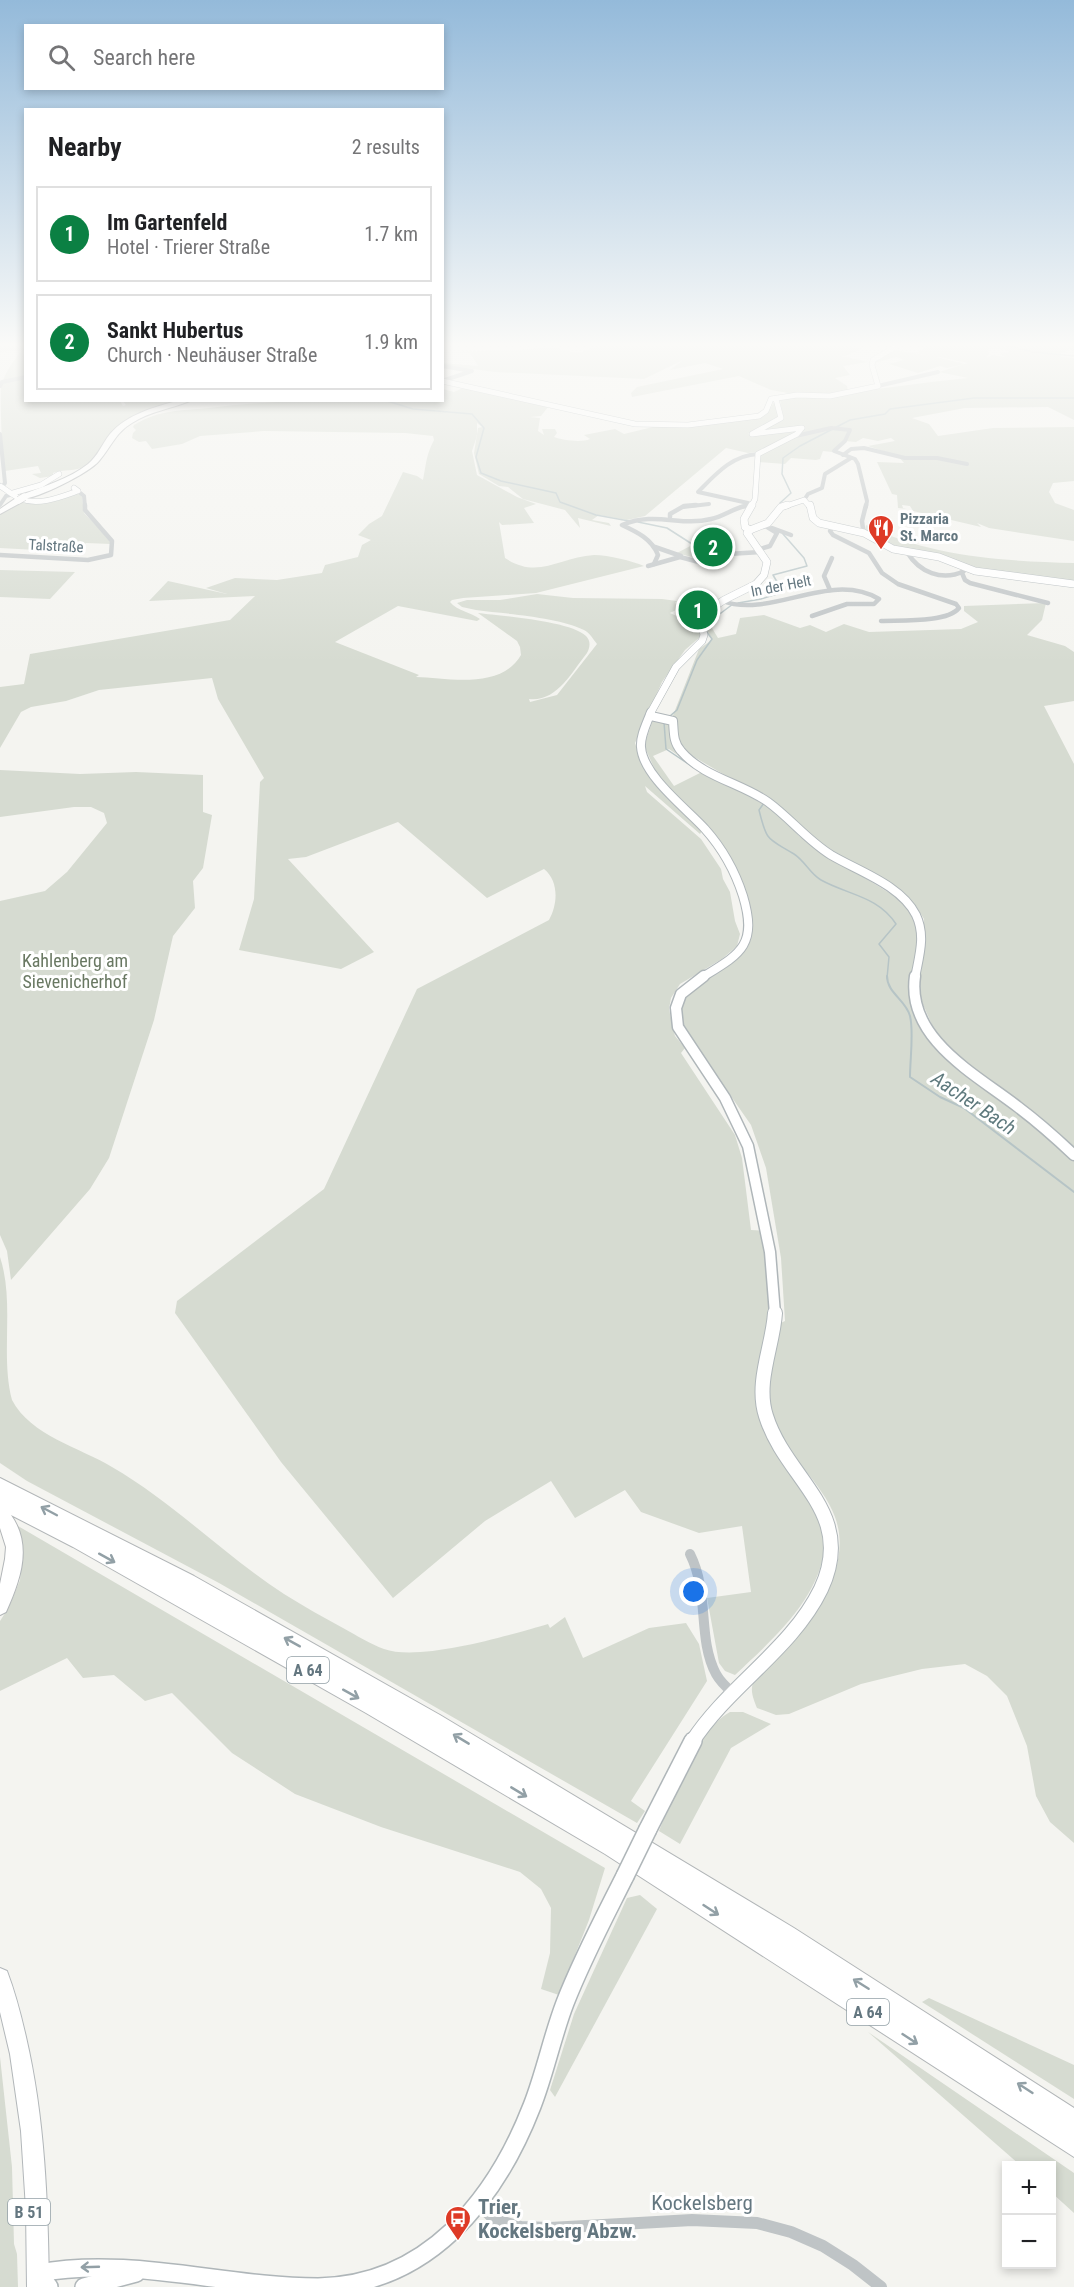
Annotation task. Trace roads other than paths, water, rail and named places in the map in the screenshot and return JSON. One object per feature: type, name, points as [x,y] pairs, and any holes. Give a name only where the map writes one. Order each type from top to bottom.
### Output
[{"type":"highway","points":[[0,512],[17,496],[48,487],[87,468],[104,450]]},
{"type":"highway","points":[[59,474],[87,468]]},
{"type":"highway","points":[[59,474],[68,474],[71,477]]},
{"type":"highway","points":[[71,477],[70,483],[76,490]]},
{"type":"highway","points":[[48,487],[66,485],[76,490]]},
{"type":"highway","name":"A 64","points":[[2,1489],[186,1582],[381,1691],[531,1779],[669,1862],[1074,2121]]},
{"type":"highway","name":"A 64","points":[[2,1489],[79,1541],[363,1700],[612,1847],[1074,2145]]},
{"type":"highway","points":[[0,1514],[10,1530],[14,1553],[10,1582],[0,1606]]},
{"type":"main road","points":[[766,450],[761,452],[752,505],[744,520],[745,527],[750,530],[767,527],[779,508],[804,500],[810,504],[815,520],[833,527],[860,532],[889,548],[939,557],[964,571],[1074,584]]},
{"type":"main road","points":[[17,496],[59,474]]},
{"type":"main road","points":[[1,486],[20,498],[39,500],[76,490]]},
{"type":"main road","points":[[39,2284],[58,2268],[100,2267],[320,2287],[374,2281],[420,2261],[441,2243],[478,2203],[496,2177],[528,2118],[565,2003],[648,1829],[701,1728],[732,1692],[782,1642],[802,1617],[829,1567],[833,1540],[828,1518],[817,1497],[774,1436],[766,1415],[763,1386],[775,1319],[775,1296],[772,1263],[751,1149],[739,1122],[678,1027],[674,1015],[681,994],[690,984],[733,959],[742,949],[748,929],[746,914],[737,880],[725,854],[705,829],[659,784],[642,753],[642,740],[664,687],[679,663],[702,640],[704,633],[700,616],[761,579],[766,567],[764,549],[747,533],[750,530]]},
{"type":"main road","points":[[651,716],[668,719],[675,723],[675,743],[691,760],[767,801],[800,834],[903,899],[915,913],[921,927],[922,945],[914,991],[915,1000],[935,1042],[951,1057],[1045,1128],[1074,1155]]},
{"type":"main road","name":"B 51","points":[[0,1978],[22,2071],[32,2136],[28,2187],[39,2284]]},
{"type":"main road","points":[[84,2287],[104,2284],[141,2272]]},
{"type":"street","points":[[1,450],[5,483],[1,486]]},
{"type":"street","points":[[835,450],[834,451],[857,462],[867,501],[863,529],[860,532]]},
{"type":"street","points":[[843,455],[851,450]]},
{"type":"street","points":[[871,450],[905,458],[937,458],[967,465]]},
{"type":"street","points":[[752,505],[698,492],[739,457],[761,452]]},
{"type":"street","points":[[804,500],[808,493],[821,488],[825,474],[851,458]]},
{"type":"street","name":"Talstraße","points":[[0,555],[88,560],[111,555],[112,541],[85,510],[84,496],[76,490]]},
{"type":"street","points":[[0,505],[5,496],[17,496]]},
{"type":"street","points":[[670,517],[670,514],[680,507],[709,504],[720,497]]},
{"type":"street","points":[[752,505],[740,506],[708,520],[670,517],[629,521],[622,525],[638,532],[656,549],[716,566],[724,563],[728,554],[764,549],[777,533],[767,527]]},
{"type":"street","points":[[767,527],[780,529],[791,535]]},
{"type":"street","points":[[833,527],[830,531],[835,537],[869,554],[878,569],[888,577],[901,585],[956,604],[959,608],[955,613],[942,617],[881,621]]},
{"type":"street","points":[[656,549],[651,565],[682,557]]},
{"type":"street","points":[[907,552],[915,564],[927,572],[951,577],[964,571],[969,582],[1048,603]]},
{"type":"street","points":[[830,590],[824,576],[832,558]]},
{"type":"street","name":"In der Helt","points":[[722,601],[732,604],[763,603],[803,593],[830,590],[869,594],[879,600],[870,605],[845,604],[812,616]]},
{"type":"street","points":[[690,1554],[699,1568],[715,1673],[732,1692]]},
{"type":"street","name":"Kockelsberg","points":[[478,2203],[488,2215],[500,2222],[534,2228],[721,2220],[757,2223],[793,2232],[828,2249],[881,2287]]},
{"type":"waterway","points":[[478,450],[476,457],[481,473],[501,481],[556,493],[560,502],[596,515],[629,521]]},
{"type":"waterway","points":[[780,503],[791,493],[782,474],[783,458],[795,450]]},
{"type":"waterway","points":[[638,522],[667,528],[692,544]]},
{"type":"waterway","name":"Aacher Bach","points":[[738,603],[783,592],[773,575],[807,566],[804,558],[783,534]]},
{"type":"waterway","name":"Aacher Bach","points":[[704,619],[721,613],[733,604]]},
{"type":"waterway","name":"Aacher Bach","points":[[670,716],[677,710],[697,660],[712,639],[706,631]]},
{"type":"waterway","name":"Aacher Bach","points":[[664,722],[666,749],[693,767]]},
{"type":"waterway","name":"Aacher Bach","points":[[764,803],[759,810],[764,829],[774,842],[798,857],[817,877],[880,907],[896,924],[879,944],[889,957],[887,977]]},
{"type":"waterway","name":"Aacher Bach","points":[[887,977],[890,987],[905,1005],[910,1016],[912,1038],[910,1077],[940,1097],[964,1108],[1074,1192]]},
{"type":"place","name":"Sankt Hubertus","points":[[713,547]]},
{"type":"place","name":"Pizzaria St. Marco","points":[[881,551]]},
{"type":"place","name":"Im Gartenfeld","points":[[698,610]]},
{"type":"place","name":"Trier, Kockelsberg Abzw.","points":[[458,2242]]},
{"type":"park label","name":"Kahlenberg am Sievenicherhof","points":[[75,970]]}]
